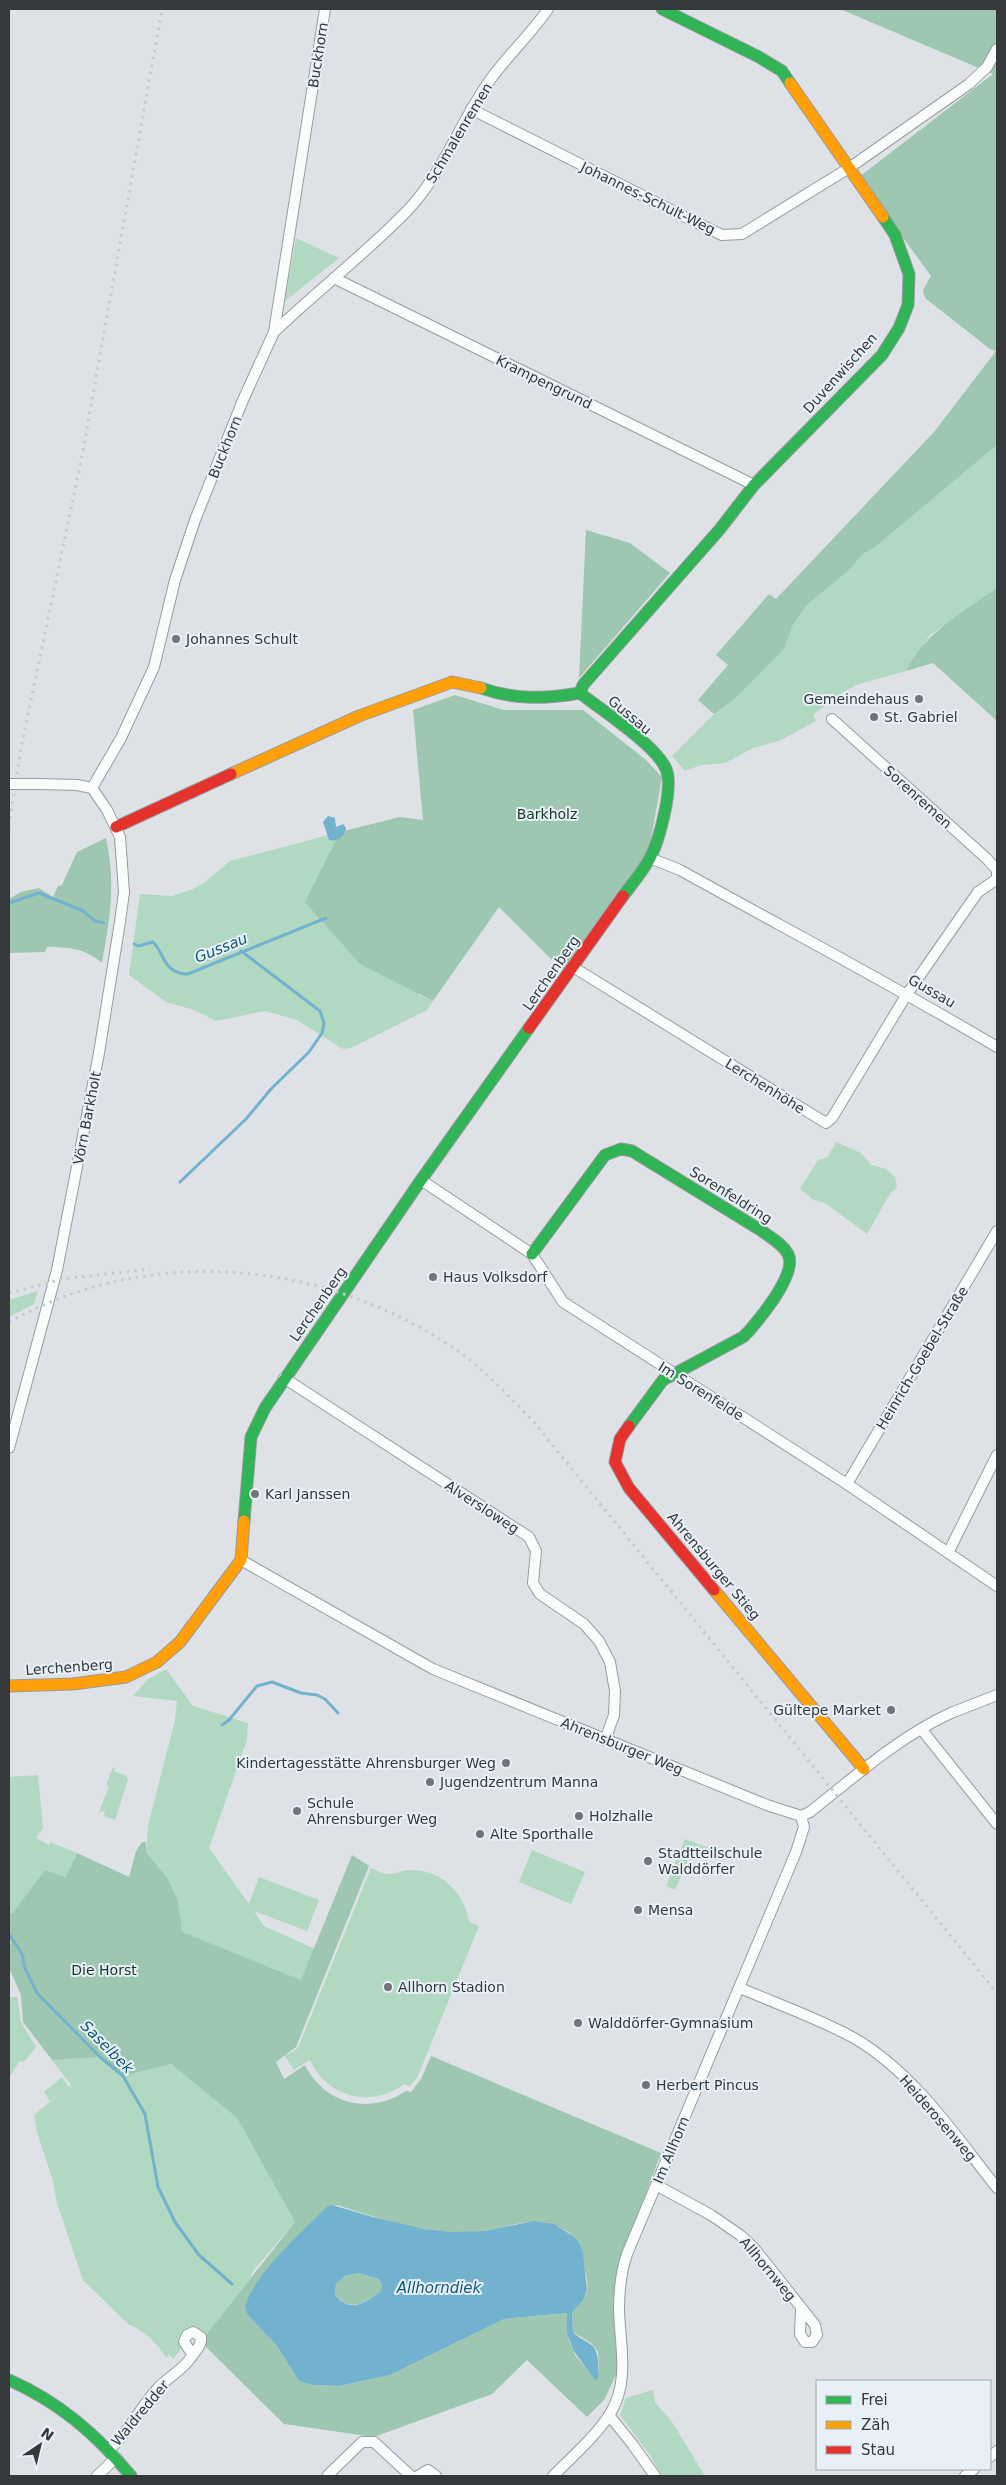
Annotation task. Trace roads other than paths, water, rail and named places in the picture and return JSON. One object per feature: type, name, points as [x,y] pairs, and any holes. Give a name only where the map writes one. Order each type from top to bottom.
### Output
[{"type":"street","name":"Buckhorn","points":[[92,788],[121,738],[154,667],[175,580],[195,520],[243,400],[274,332],[325,9]]},
{"type":"street","name":"Schmalenremen","points":[[274,332],[407,211],[433,180],[471,109],[491,79],[537,25],[548,9]]},
{"type":"street","name":"Duvenwischen","points":[[580,694],[583,685],[720,529],[754,485],[882,355],[908,306],[910,274],[895,235],[782,71],[759,57],[662,9]]},
{"type":"street","points":[[849,168],[969,84],[987,67],[997,49]]},
{"type":"street","name":"Johannes-Schult-Weg","points":[[471,109],[722,235],[742,234],[849,168]]},
{"type":"street","name":"Krampengrund","points":[[334,278],[754,485]]},
{"type":"street","points":[[116,827],[359,716],[443,684],[464,682],[499,694],[526,698],[580,694]]},
{"type":"street","name":"Gussau","points":[[580,694],[643,744],[666,768],[668,783],[657,837],[650,858],[680,870],[867,974],[907,994],[997,1047]]},
{"type":"street","name":"Sorenremen","points":[[832,719],[986,858],[997,870],[997,879]]},
{"type":"street","points":[[9,784],[77,785],[92,788]]},
{"type":"street","name":"Vörn Barkholt","points":[[9,1448],[58,1270],[99,1053],[124,892],[122,848],[116,827],[92,788]]},
{"type":"street","name":"Lerchenberg","points":[[9,1686],[110,1680],[126,1677],[157,1662],[180,1642],[241,1560],[251,1438],[265,1408],[421,1180],[650,858]]},
{"type":"street","points":[[907,994],[978,892],[997,879]]},
{"type":"street","name":"Lerchenhöhe","points":[[573,967],[826,1123],[832,1118],[907,994]]},
{"type":"street","name":"Sorenfeldring","points":[[532,1254],[559,1220],[597,1164],[605,1155],[621,1149],[632,1151],[781,1245],[790,1257],[791,1270],[753,1329],[708,1356],[673,1373]]},
{"type":"street","name":"Im Sorenfelde","points":[[421,1180],[532,1254],[563,1302],[847,1484],[997,1586]]},
{"type":"street","name":"Heinrich-Goebel-Straße","points":[[847,1484],[997,1231]]},
{"type":"street","name":"Ahrensburger Stieg","points":[[673,1373],[663,1380],[646,1401],[620,1439],[615,1462],[629,1488],[864,1769]]},
{"type":"street","name":"Alversloweg","points":[[284,1378],[529,1537],[536,1551],[533,1583],[536,1588],[540,1594],[584,1624],[599,1641],[610,1662],[615,1690],[614,1715],[605,1740]]},
{"type":"street","points":[[948,1553],[997,1455]]},
{"type":"street","name":"Ahrensburger Weg","points":[[241,1560],[432,1669],[767,1805],[800,1816]]},
{"type":"street","points":[[800,1816],[810,1812],[864,1769],[922,1730],[950,1714],[997,1696]]},
{"type":"street","points":[[922,1730],[997,1824]]},
{"type":"street","name":"Im Allhorn","points":[[553,2476],[609,2415],[621,2386],[623,2373],[619,2310],[620,2277],[626,2254],[796,1852],[804,1828],[800,1816]]},
{"type":"street","name":"Heiderosenweg","points":[[740,1988],[855,2039],[896,2069],[948,2126],[997,2188]]},
{"type":"street","name":"Allhornweg","points":[[656,2185],[710,2214],[740,2235],[754,2248],[801,2310]]},
{"type":"street","name":"Waldredder","points":[[97,2476],[121,2438],[158,2388],[180,2371],[193,2355]]},
{"type":"street","points":[[9,2380],[33,2390],[56,2403],[81,2422],[131,2476]]},
{"type":"street","points":[[609,2415],[633,2444],[655,2476]]},
{"type":"street","points":[[328,2475],[362,2442],[374,2442],[411,2476]]},
{"type":"street","points":[[418,2476],[428,2470],[436,2476]]},
{"type":"water","points":[[328,816],[335,818],[336,827],[343,824],[346,828],[344,834],[338,839],[329,840],[323,822]]},
{"type":"water","name":"Allhorndiek","points":[[332,2205],[424,2229],[452,2232],[484,2231],[534,2221],[554,2224],[573,2236],[579,2242],[583,2253],[587,2290],[583,2300],[572,2312],[573,2332],[590,2344],[596,2351],[599,2372],[597,2379],[595,2380],[573,2350],[567,2333],[567,2313],[504,2319],[390,2375],[339,2386],[312,2385],[299,2381],[277,2346],[247,2314],[245,2306],[259,2279],[269,2266],[326,2207]],"holes":[[[358,2273],[379,2279],[382,2285],[380,2292],[363,2303],[357,2305],[346,2304],[335,2295],[336,2284],[345,2276]]]},
{"type":"waterway","name":"Gussau","points":[[9,903],[39,893],[83,911],[95,921],[104,923]]},
{"type":"waterway","name":"Gussau","points":[[134,944],[138,946],[153,942],[169,967],[180,973],[188,974],[326,918]]},
{"type":"waterway","points":[[180,1182],[246,1119],[271,1089],[309,1052],[322,1033],[324,1023],[320,1011],[241,951]]},
{"type":"waterway","points":[[222,1725],[229,1720],[257,1686],[272,1682],[301,1693],[317,1695],[325,1699],[338,1713]]},
{"type":"waterway","name":"Saselbek","points":[[9,1934],[22,1954],[25,1968],[37,1993],[100,2057],[123,2076],[145,2114],[158,2187],[175,2222],[199,2255],[232,2284]]},
{"type":"railway","points":[[9,826],[21,748],[82,456],[162,9]]},
{"type":"railway","points":[[9,1293],[62,1279],[150,1269]]},
{"type":"railway","points":[[9,1322],[63,1297],[119,1281],[177,1273],[235,1273],[293,1280],[349,1296],[404,1319],[455,1349],[486,1374],[533,1421],[997,1993]]},
{"type":"place","name":"Johannes Schult","points":[[176,639]]},
{"type":"place","name":"Gemeindehaus","points":[[919,699]]},
{"type":"place","name":"St. Gabriel","points":[[874,717]]},
{"type":"place","name":"Haus Volksdorf","points":[[433,1277]]},
{"type":"place","name":"Karl Janssen","points":[[255,1494]]},
{"type":"place","name":"Gültepe Market","points":[[891,1710]]},
{"type":"place","name":"Kindertagesstätte Ahrensburger Weg","points":[[506,1763]]},
{"type":"place","name":"Jugendzentrum Manna","points":[[430,1782]]},
{"type":"place","name":"Schule Ahrensburger Weg","points":[[297,1811]]},
{"type":"place","name":"Holzhalle","points":[[579,1816]]},
{"type":"place","name":"Alte Sporthalle","points":[[480,1834]]},
{"type":"place","name":"Stadtteilschule Walddörfer","points":[[648,1861]]},
{"type":"place","name":"Mensa","points":[[638,1910]]},
{"type":"place","name":"Allhorn Stadion","points":[[388,1987]]},
{"type":"place","name":"Walddörfer-Gymnasium","points":[[578,2023]]},
{"type":"place","name":"Herbert Pincus","points":[[646,2085]]},
{"type":"park label","name":"Barkholz","points":[[547,814]]},
{"type":"park label","name":"Die Horst","points":[[104,1970]]}]
